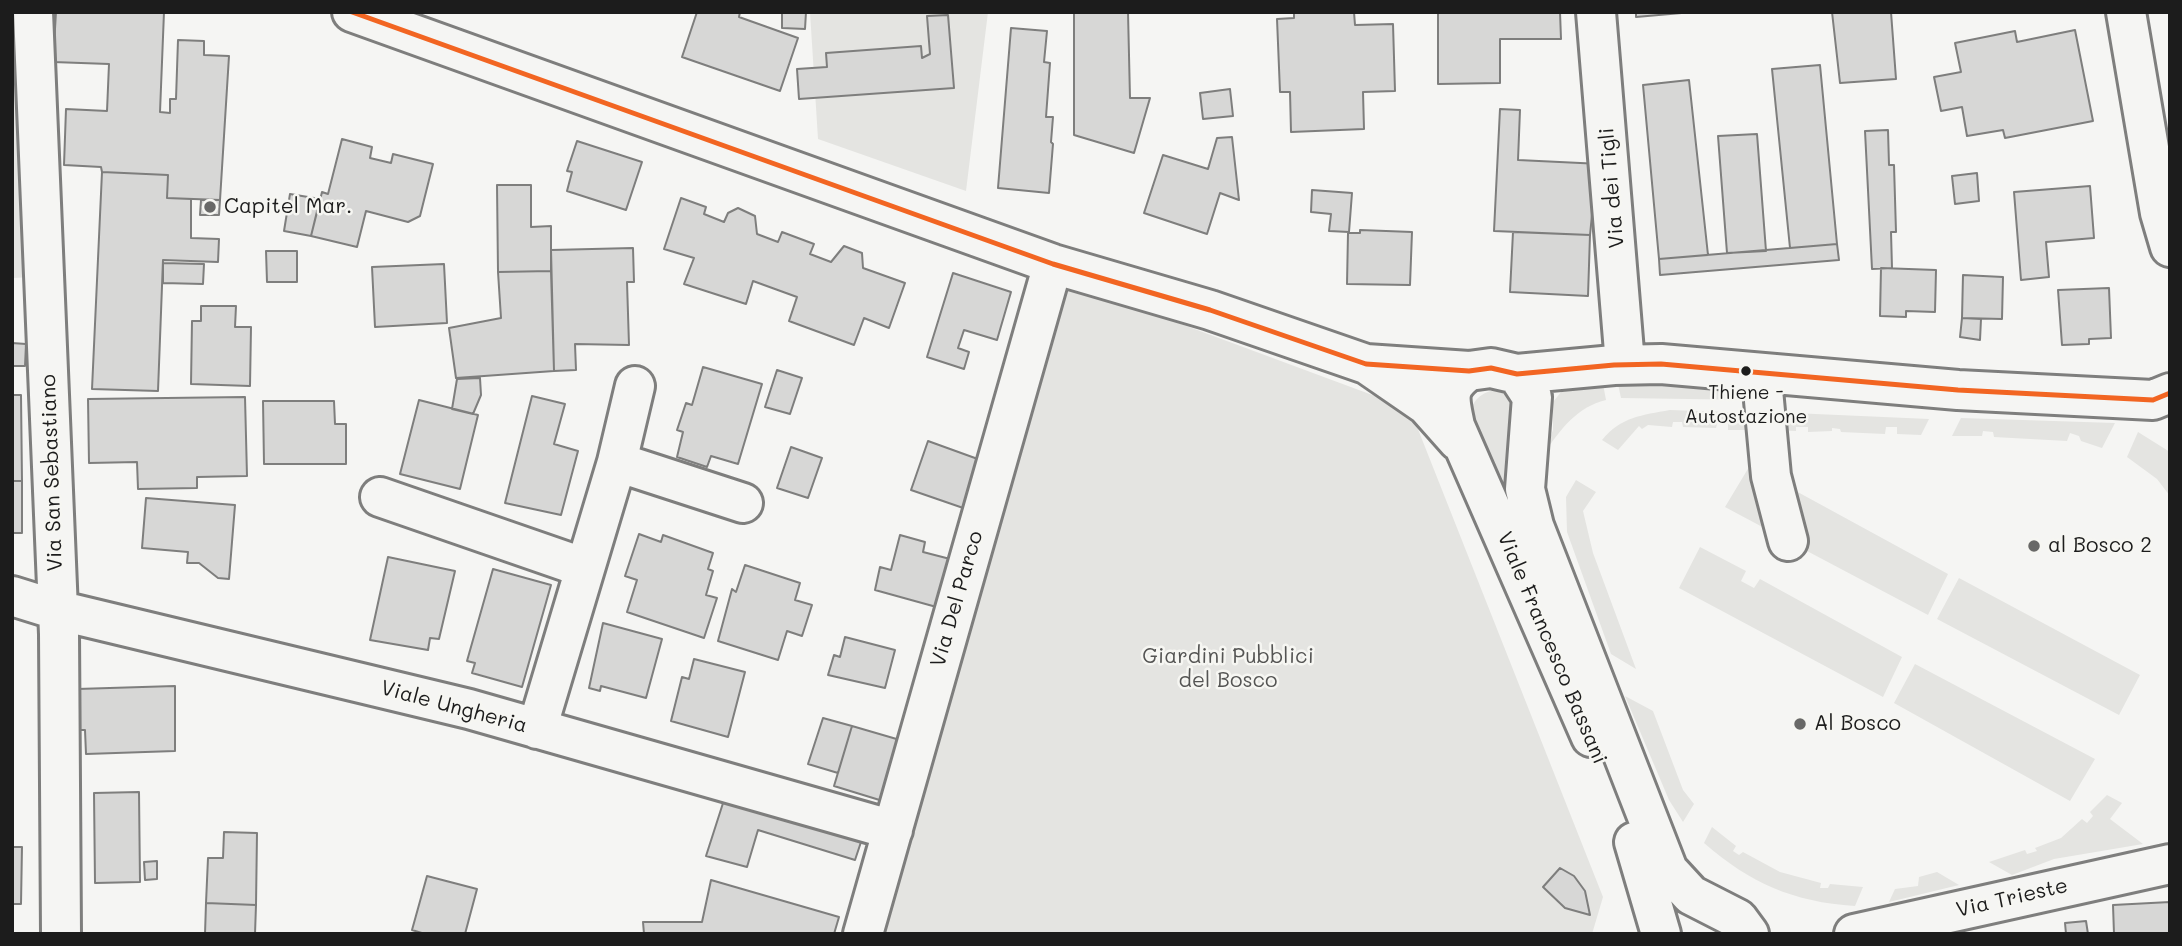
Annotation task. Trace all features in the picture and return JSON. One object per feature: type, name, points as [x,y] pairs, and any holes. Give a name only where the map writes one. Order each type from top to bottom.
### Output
[{"type":"street","name":"Via San Sebastiano","points":[[33,12],[57,610],[61,934]]},
{"type":"street","points":[[352,12],[395,20],[1053,264],[1210,310],[1366,364],[1469,371],[1490,368],[1517,374],[1625,364],[1673,365],[1958,390],[2164,400]]},
{"type":"street","name":"Via dei Tigli","points":[[1595,12],[1625,364]]},
{"type":"street","points":[[2126,12],[2160,214],[2170,247]]},
{"type":"street","name":"Via Del Parco","points":[[863,934],[1053,264]]},
{"type":"street","points":[[1366,364],[1426,405],[1464,448]]},
{"type":"street","name":"Viale Francesco Bassani","points":[[1469,371],[1455,380],[1450,394],[1455,426],[1505,535],[1627,822],[1664,934],[1688,912],[1714,909]]},
{"type":"street","name":"Viale Francesco Bassani","points":[[1517,374],[1532,397],[1525,489],[1534,526],[1668,870],[1691,895],[1738,919],[1749,934]]},
{"type":"street","points":[[537,729],[617,462],[635,386]]},
{"type":"street","points":[[1763,390],[1770,476],[1787,541]]},
{"type":"street","points":[[617,462],[743,503]]},
{"type":"street","points":[[380,497],[584,568]]},
{"type":"street","name":"Viale Ungheria","points":[[12,596],[57,610],[455,706],[893,830]]},
{"type":"street","name":"Via Trieste","points":[[1854,934],[2170,863]]},
{"type":"shaded area","points":[[12,12],[49,12],[62,276],[12,278]]},
{"type":"green space","points":[[810,12],[988,12],[966,191],[818,139]]},
{"type":"green space","name":"Giardini Pubblici del Bosco","points":[[1068,282],[1410,409],[1603,897],[1592,934],[881,934],[940,714]]},
{"type":"green space","points":[[1603,384],[1606,400],[1578,413],[1545,452],[1553,430],[1553,402],[1561,392],[1567,387]]},
{"type":"green space","points":[[1618,384],[1754,390],[1756,400],[1621,398]]},
{"type":"green space","points":[[1504,388],[1521,402],[1517,503],[1504,507],[1469,413],[1482,395]]},
{"type":"green space","points":[[1670,410],[1755,413],[1756,430],[1728,430],[1728,424],[1717,424],[1716,428],[1683,427],[1682,422],[1673,422],[1672,427],[1648,425],[1642,429],[1639,426],[1618,450],[1602,440],[1624,422]]},
{"type":"green space","points":[[1770,412],[1929,419],[1921,435],[1897,434],[1897,427],[1886,427],[1885,434],[1841,432],[1840,429],[1832,428],[1832,431],[1808,432],[1808,427],[1796,427],[1796,431],[1774,430]]},
{"type":"green space","points":[[1961,418],[2115,423],[2102,448],[2081,441],[2079,436],[2070,433],[2067,441],[1994,437],[1993,432],[1983,431],[1982,436],[1952,436]]},
{"type":"green space","points":[[2138,432],[2170,452],[2170,496],[2157,479],[2127,457]]},
{"type":"green space","points":[[1749,467],[1762,475],[1768,530],[1725,507]]},
{"type":"green space","points":[[1576,480],[1596,492],[1583,511],[1593,553],[1636,669],[1611,654],[1567,532],[1566,497]]},
{"type":"green space","points":[[1783,484],[1948,574],[1928,615],[1807,551]]},
{"type":"green space","points":[[1700,547],[1746,571],[1741,581],[1754,588],[1760,579],[1902,657],[1883,697],[1679,588]]},
{"type":"green space","points":[[1959,578],[2140,675],[2119,715],[1937,619]]},
{"type":"green space","points":[[1915,664],[2095,759],[2070,801],[1894,703]]},
{"type":"green space","points":[[1625,696],[1653,711],[1683,790],[1694,804],[1683,822],[1669,800]]},
{"type":"green space","points":[[2107,795],[2122,803],[2110,819],[2143,844],[2054,859],[2012,875],[1989,862],[2025,850],[2027,854],[2037,851],[2035,848],[2061,838],[2082,819],[2087,823],[2093,816],[2090,812]]},
{"type":"green space","points":[[1712,827],[1736,846],[1733,851],[1739,855],[1743,852],[1780,872],[1821,883],[1820,888],[1828,888],[1830,884],[1863,887],[1855,906],[1792,895],[1756,879],[1704,843]]},
{"type":"green space","points":[[1937,872],[1959,885],[1889,902],[1895,889],[1918,886],[1919,877]]},
{"type":"building","points":[[56,12],[164,12],[160,112],[170,113],[170,99],[176,99],[178,40],[204,41],[204,55],[229,56],[220,200],[167,198],[168,175],[102,172],[101,167],[64,165],[66,109],[107,111],[109,64],[53,62]]},
{"type":"building","points":[[697,12],[740,12],[739,17],[798,38],[780,91],[682,57]]},
{"type":"building","points":[[782,12],[806,12],[805,29],[782,28]]},
{"type":"building","points":[[1074,12],[1128,12],[1130,98],[1150,98],[1134,153],[1074,135]]},
{"type":"building","points":[[1294,12],[1354,12],[1355,25],[1393,24],[1395,91],[1363,92],[1364,129],[1291,132],[1290,92],[1280,92],[1277,19],[1294,18]]},
{"type":"building","points":[[1438,12],[1560,12],[1561,39],[1500,39],[1500,83],[1438,84]]},
{"type":"building","points":[[1636,12],[1693,12],[1636,17]]},
{"type":"building","points":[[1832,12],[1891,12],[1896,79],[1840,83]]},
{"type":"building","points":[[948,15],[954,88],[799,99],[797,69],[827,67],[826,53],[921,46],[922,58],[930,54],[927,16]]},
{"type":"building","points":[[1011,28],[1047,31],[1044,62],[1050,63],[1046,117],[1053,117],[1049,193],[998,188]]},
{"type":"building","points":[[2075,30],[2093,121],[2005,138],[2003,130],[1967,136],[1962,107],[1941,111],[1934,77],[1961,72],[1955,43],[2015,31],[2017,42]]},
{"type":"building","points":[[1820,65],[1837,244],[1790,248],[1772,69]]},
{"type":"building","points":[[1689,80],[1708,255],[1659,259],[1643,85]]},
{"type":"building","points":[[1230,89],[1233,116],[1203,119],[1200,93]]},
{"type":"building","points":[[1500,109],[1520,110],[1518,160],[1601,164],[1598,216],[1592,215],[1590,235],[1494,231]]},
{"type":"building","points":[[1888,130],[1889,165],[1894,165],[1896,232],[1891,232],[1892,268],[1872,269],[1865,131]]},
{"type":"building","points":[[1757,134],[1766,251],[1727,253],[1718,136]]},
{"type":"building","points":[[1232,137],[1239,200],[1220,193],[1207,234],[1144,213],[1163,155],[1208,169],[1217,138]]},
{"type":"building","points":[[342,139],[372,147],[370,158],[391,163],[393,154],[433,164],[420,216],[408,222],[366,211],[357,247],[311,236],[322,192],[328,194]]},
{"type":"building","points":[[577,141],[642,162],[626,210],[567,191],[572,172],[567,171]]},
{"type":"building","points":[[102,172],[168,175],[167,198],[191,199],[191,238],[219,239],[218,262],[163,260],[158,391],[92,389]]},
{"type":"building","points":[[1977,173],[1979,201],[1955,204],[1952,176]]},
{"type":"building","points":[[497,185],[531,185],[531,227],[551,226],[551,271],[498,272]]},
{"type":"building","points":[[2090,186],[2094,238],[2046,242],[2049,277],[2021,280],[2014,192]]},
{"type":"building","points":[[1312,190],[1352,193],[1349,232],[1329,231],[1331,214],[1311,212]]},
{"type":"building","points":[[290,194],[320,199],[311,236],[284,231]]},
{"type":"building","points":[[681,198],[706,207],[704,214],[724,222],[728,213],[738,208],[755,216],[757,234],[778,242],[782,232],[814,244],[810,254],[831,262],[844,246],[862,253],[863,268],[905,283],[889,328],[864,318],[854,345],[789,321],[797,297],[753,281],[746,304],[684,284],[694,258],[664,249]]},
{"type":"building","name":"Capitel Mar.","points":[[201,200],[220,200],[219,215],[200,215]]},
{"type":"building","points":[[1360,230],[1412,232],[1410,285],[1347,284],[1348,233],[1360,233]]},
{"type":"building","points":[[1513,232],[1590,235],[1588,296],[1510,292]]},
{"type":"building","points":[[1837,244],[1839,260],[1660,275],[1659,259]]},
{"type":"building","points":[[633,248],[634,282],[627,282],[629,345],[575,344],[576,370],[554,371],[551,250]]},
{"type":"building","points":[[266,251],[297,251],[297,282],[267,282]]},
{"type":"building","points":[[163,263],[204,264],[203,284],[163,283]]},
{"type":"building","points":[[444,264],[447,323],[375,327],[372,267]]},
{"type":"building","points":[[1881,268],[1936,270],[1935,312],[1906,311],[1906,317],[1880,316]]},
{"type":"building","points":[[551,271],[554,371],[456,378],[449,328],[501,318],[498,272]]},
{"type":"building","points":[[953,273],[1011,292],[997,340],[964,330],[958,348],[969,352],[964,369],[927,357]]},
{"type":"building","points":[[1963,275],[2003,277],[2002,319],[1962,318]]},
{"type":"building","points":[[2109,288],[2111,338],[2089,339],[2089,344],[2062,345],[2058,290]]},
{"type":"building","points":[[201,306],[236,306],[235,327],[251,327],[250,386],[191,384],[192,321],[201,321]]},
{"type":"building","points":[[1962,318],[1981,319],[1980,340],[1960,337]]},
{"type":"building","points":[[12,343],[26,344],[25,366],[12,366]]},
{"type":"building","points":[[703,367],[762,384],[738,464],[711,456],[707,467],[677,457],[683,432],[677,430],[686,403],[692,405]]},
{"type":"building","points":[[777,370],[802,378],[790,414],[765,407]]},
{"type":"building","points":[[480,378],[481,395],[473,414],[452,409],[457,379]]},
{"type":"building","points":[[12,395],[21,395],[22,481],[12,481]]},
{"type":"building","points":[[532,396],[565,404],[554,444],[578,451],[561,515],[505,503]]},
{"type":"building","points":[[245,397],[247,476],[197,477],[197,488],[138,489],[137,462],[89,463],[88,399]]},
{"type":"building","points":[[419,400],[478,415],[460,489],[400,474]]},
{"type":"building","points":[[263,401],[334,401],[335,424],[346,424],[346,464],[264,464]]},
{"type":"building","points":[[928,441],[986,462],[969,510],[911,490]]},
{"type":"building","points":[[791,447],[822,458],[808,498],[777,488]]},
{"type":"building","points":[[12,481],[22,481],[22,533],[12,533]]},
{"type":"building","points":[[146,498],[235,505],[229,579],[218,578],[199,563],[187,563],[188,552],[142,548]]},
{"type":"building","points":[[639,534],[661,542],[663,535],[713,553],[708,569],[713,571],[706,595],[717,598],[704,638],[627,612],[637,580],[625,576]]},
{"type":"building","points":[[900,535],[925,542],[923,552],[954,560],[940,608],[875,590],[880,567],[891,570]]},
{"type":"building","points":[[388,557],[455,571],[439,639],[430,638],[428,650],[370,640]]},
{"type":"building","points":[[745,565],[800,583],[795,600],[812,605],[802,636],[787,631],[778,660],[718,641],[732,589],[736,592]]},
{"type":"building","points":[[493,569],[551,585],[522,687],[472,673],[475,663],[467,661]]},
{"type":"building","points":[[603,623],[662,639],[646,698],[601,686],[600,691],[589,688]]},
{"type":"building","points":[[845,637],[895,650],[885,688],[828,675],[834,655],[840,657]]},
{"type":"building","points":[[694,659],[745,672],[728,737],[671,721],[682,677],[689,679]]},
{"type":"building","points":[[175,686],[175,751],[86,754],[85,730],[79,730],[77,689]]},
{"type":"building","points":[[823,718],[852,726],[838,773],[808,764]]},
{"type":"building","points":[[852,726],[900,740],[886,802],[834,786]]},
{"type":"building","points":[[139,792],[140,882],[95,883],[94,793]]},
{"type":"building","points":[[724,800],[861,842],[855,860],[758,830],[747,867],[706,856]]},
{"type":"building","points":[[224,832],[257,833],[256,905],[206,903],[208,858],[223,858]]},
{"type":"building","points":[[12,847],[22,847],[21,904],[12,904]]},
{"type":"building","points":[[157,861],[157,879],[145,880],[144,862]]},
{"type":"building","points":[[1560,868],[1574,876],[1585,891],[1590,915],[1565,908],[1543,887]]},
{"type":"building","points":[[427,876],[477,889],[465,934],[425,934],[412,930]]},
{"type":"building","points":[[711,880],[839,917],[834,934],[644,934],[643,922],[702,922]]},
{"type":"building","points":[[2170,902],[2170,934],[2114,934],[2113,905]]},
{"type":"building","points":[[206,903],[256,905],[255,934],[205,934]]},
{"type":"building","points":[[2086,921],[2088,934],[2066,934],[2065,923]]},
{"type":"transit line","points":[[352,12],[1053,264],[1210,310],[1366,364],[1469,371],[1491,368],[1517,374],[1614,365],[1661,364],[1958,390],[2153,400],[2170,393]]},
{"type":"place","name":"Capitel Mar.","points":[[210,207]]},
{"type":"place","name":"Thiene - Autostazione","points":[[1746,371]]},
{"type":"place","name":"al Bosco 2","points":[[2034,546]]},
{"type":"place","name":"Al Bosco","points":[[1800,724]]}]
